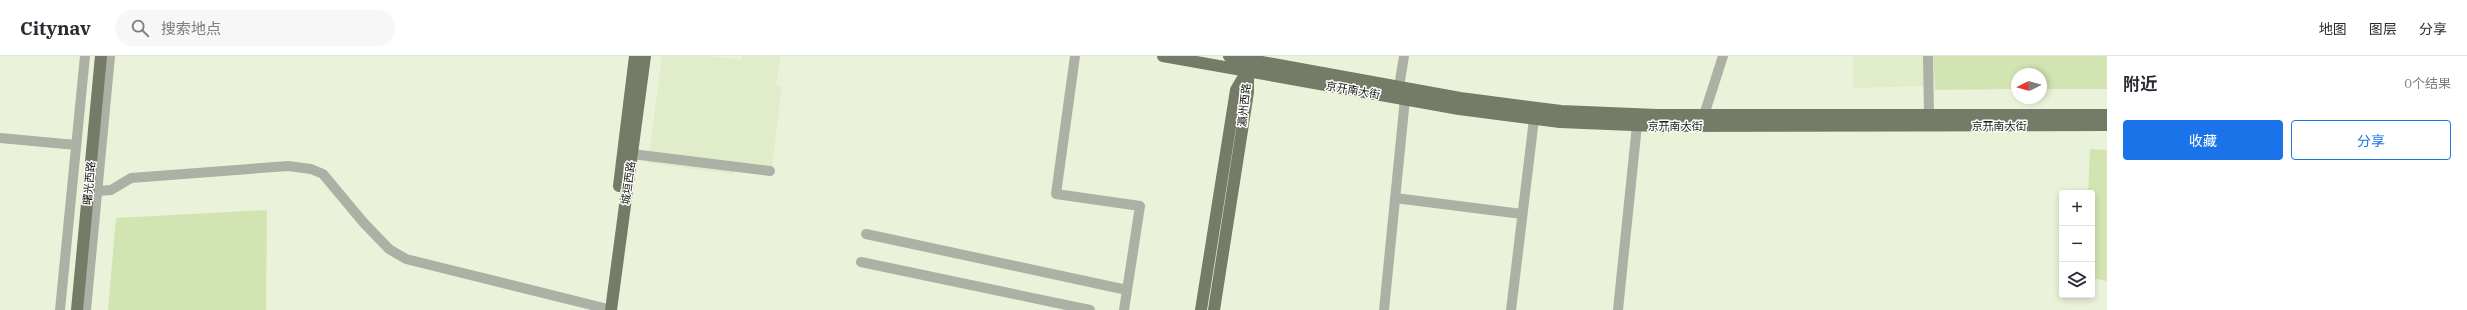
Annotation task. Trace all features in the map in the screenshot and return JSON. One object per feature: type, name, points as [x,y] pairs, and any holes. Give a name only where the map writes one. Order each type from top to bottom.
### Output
[{"type":"main road","name":"曙光西路","points":[[69,310],[93,56]]},
{"type":"main road","name":"曙光西路","points":[[77,310],[101,56]]},
{"type":"main road","name":"城垣西路","points":[[606,309],[635,56]]},
{"type":"main road","name":"城垣西路","points":[[606,309],[632,154],[645,56]]},
{"type":"main road","points":[[1163,56],[1248,62]]},
{"type":"main road","points":[[1229,56],[1248,62]]},
{"type":"main road","name":"京开南大街","points":[[1248,62],[1460,98],[1561,111],[1704,115],[2107,115]]},
{"type":"main road","name":"京开南大街","points":[[1248,62],[1405,99],[1534,119],[1637,125],[2107,126]]},
{"type":"main road","name":"瀛州西路","points":[[1201,310],[1236,90],[1248,62]]},
{"type":"main road","name":"瀛州西路","points":[[1214,310],[1248,92],[1248,62]]},
{"type":"street","points":[[60,310],[85,56]]},
{"type":"street","points":[[86,310],[110,56]]},
{"type":"street","points":[[1075,56],[1056,194],[1140,206],[1124,310]]},
{"type":"street","points":[[1399,87],[1404,56]]},
{"type":"street","points":[[1704,115],[1724,56]]},
{"type":"street","points":[[1928,56],[1929,115]]},
{"type":"street","points":[[1384,310],[1405,99]]},
{"type":"street","points":[[1510,310],[1534,119]]},
{"type":"street","points":[[1618,310],[1637,125]]},
{"type":"street","points":[[0,138],[76,145]]},
{"type":"street","points":[[632,154],[770,171]]},
{"type":"street","points":[[98,191],[111,190],[131,178],[288,166],[311,169],[323,174],[363,222],[389,249],[406,260],[606,309]]},
{"type":"street","points":[[1395,198],[1522,214]]},
{"type":"street","points":[[866,234],[1127,290]]},
{"type":"street","points":[[861,262],[1090,310]]},
{"type":"shaded area","points":[[662,56],[710,56],[741,60],[742,56],[781,56],[776,85],[782,87],[771,174],[734,169],[734,174],[648,163]]},
{"type":"shaded area","points":[[1853,56],[1925,56],[1925,86],[1853,88]]},
{"type":"shaded area","points":[[1933,56],[2107,56],[2107,89],[2047,89],[2047,68],[2011,68],[2011,89],[1935,90]]},
{"type":"shaded area","points":[[2090,149],[2107,150],[2107,281],[2095,279],[2095,190],[2088,190]]},
{"type":"shaded area","points":[[267,210],[266,310],[108,310],[116,218]]}]
